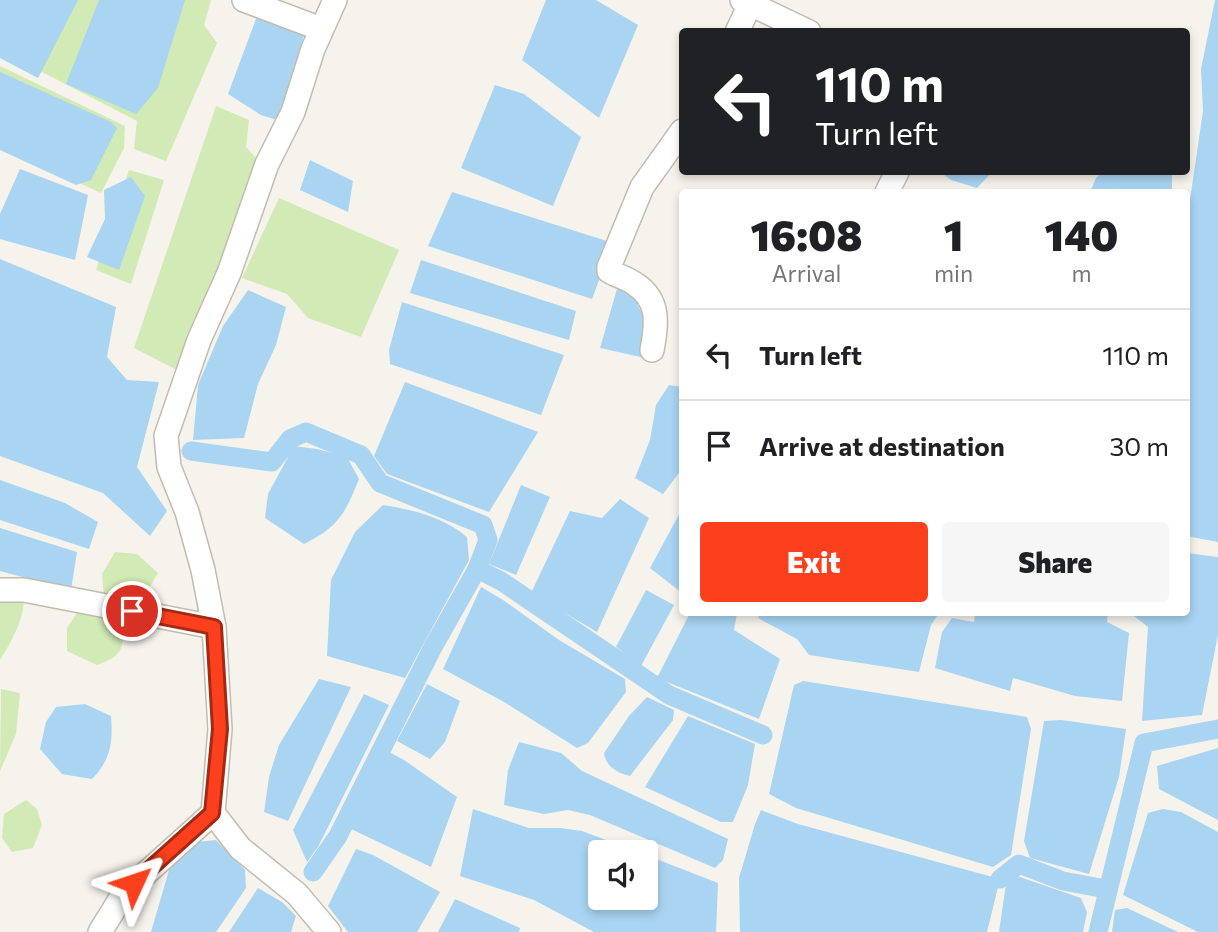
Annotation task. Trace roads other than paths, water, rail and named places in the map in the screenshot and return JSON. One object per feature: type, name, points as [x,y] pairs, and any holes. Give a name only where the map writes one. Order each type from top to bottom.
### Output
[{"type":"street","points":[[244,0],[321,29]]},
{"type":"street","points":[[100,932],[124,893],[212,813],[220,729],[214,627],[203,570],[187,512],[169,467],[166,436],[199,340],[229,273],[267,164],[293,112],[321,29],[335,0]]},
{"type":"street","points":[[738,28],[748,1],[801,28]]},
{"type":"street","points":[[652,349],[657,318],[653,301],[636,284],[616,275],[609,267],[642,187],[679,135]]},
{"type":"street","points":[[0,590],[24,590],[214,627]]},
{"type":"street","points":[[212,813],[240,848],[297,894],[329,932]]},
{"type":"water","points":[[0,0],[78,0],[38,78],[0,58]]},
{"type":"water","points":[[99,0],[185,0],[158,88],[136,114],[66,84]]},
{"type":"water","points":[[546,0],[596,0],[638,25],[599,118],[522,60]]},
{"type":"water","points":[[1215,0],[1218,0],[1218,542],[1190,537],[1190,200],[1203,111],[1201,69]]},
{"type":"water","points":[[267,14],[305,30],[295,75],[277,120],[261,115],[228,94],[256,19]]},
{"type":"water","points":[[0,72],[111,122],[117,128],[91,180],[76,185],[0,150]]},
{"type":"water","points":[[495,85],[524,94],[581,137],[553,206],[461,168]]},
{"type":"water","points":[[310,160],[353,181],[348,212],[300,190]]},
{"type":"water","points":[[20,169],[88,195],[75,260],[0,239],[0,214]]},
{"type":"water","points":[[944,175],[989,175],[977,188],[951,180]]},
{"type":"water","points":[[1099,175],[1172,175],[1172,189],[1091,189]]},
{"type":"water","points":[[131,177],[145,196],[119,270],[87,257],[105,219],[104,190]]},
{"type":"water","points":[[452,192],[613,243],[592,299],[428,246]]},
{"type":"water","points":[[0,259],[116,307],[107,357],[127,380],[159,382],[137,467],[167,511],[150,536],[103,493],[0,456]]},
{"type":"water","points":[[421,260],[576,311],[569,340],[410,293]]},
{"type":"water","points":[[632,286],[638,306],[652,329],[645,358],[600,348],[617,289]]},
{"type":"water","points":[[248,290],[286,307],[276,345],[258,384],[244,438],[193,440],[198,385],[223,326]]},
{"type":"water","points":[[402,302],[564,355],[541,415],[390,364],[389,350]]},
{"type":"water","points":[[405,382],[538,432],[489,512],[387,474],[374,456]]},
{"type":"water","points":[[669,385],[679,387],[679,473],[663,494],[635,478],[650,440],[656,405]]},
{"type":"water","points":[[294,446],[347,457],[359,479],[339,518],[325,532],[304,544],[265,518],[268,494]]},
{"type":"water","points":[[0,480],[65,503],[98,522],[89,549],[0,520]]},
{"type":"water","points":[[521,485],[550,497],[516,575],[489,564]]},
{"type":"water","points":[[620,499],[649,518],[597,632],[531,593],[570,511],[602,518]]},
{"type":"water","points":[[383,505],[428,515],[467,537],[469,560],[405,678],[327,656],[331,580],[355,532]]},
{"type":"water","points":[[679,515],[679,591],[650,568]]},
{"type":"water","points":[[0,528],[77,552],[71,590],[0,571]]},
{"type":"water","points":[[1190,553],[1218,557],[1218,635],[1202,715],[1142,721],[1148,627],[1134,616],[1190,616]]},
{"type":"water","points":[[481,587],[559,640],[625,679],[626,692],[588,743],[577,748],[504,702],[443,669]]},
{"type":"water","points":[[646,590],[674,605],[641,666],[616,647]]},
{"type":"water","points":[[688,616],[736,616],[734,630],[780,659],[759,719],[657,678]]},
{"type":"water","points":[[937,616],[931,625],[919,672],[809,655],[797,639],[758,618]]},
{"type":"water","points":[[975,616],[1108,616],[1107,622],[1129,633],[1122,701],[1075,696],[1013,678],[1010,691],[935,668],[942,632],[952,618],[974,622]]},
{"type":"water","points":[[319,679],[351,687],[288,821],[264,812],[269,777],[279,745]]},
{"type":"water","points":[[803,681],[1027,717],[1031,729],[1011,855],[993,867],[796,808],[769,794],[794,685]]},
{"type":"water","points":[[427,684],[460,701],[445,742],[430,759],[397,741]]},
{"type":"water","points":[[364,694],[389,705],[318,847],[307,862],[293,830]]},
{"type":"water","points":[[647,697],[674,710],[673,720],[630,776],[613,769],[604,753],[629,716]]},
{"type":"water","points":[[85,704],[111,716],[112,734],[107,757],[92,779],[62,774],[40,749],[46,722],[56,707]]},
{"type":"water","points":[[688,716],[755,744],[748,785],[733,822],[721,822],[645,787]]},
{"type":"water","points":[[1061,720],[1126,729],[1119,777],[1089,874],[1030,858],[1024,841],[1044,721]]},
{"type":"water","points":[[519,742],[561,753],[582,771],[728,839],[723,860],[715,868],[658,844],[658,840],[649,840],[590,815],[568,810],[544,814],[504,805],[508,770]]},
{"type":"water","points":[[1218,748],[1218,820],[1159,789],[1157,766]]},
{"type":"water","points":[[389,752],[457,797],[431,867],[351,829]]},
{"type":"water","points":[[473,809],[529,828],[582,831],[606,840],[588,840],[588,910],[658,910],[658,860],[718,883],[716,932],[594,932],[534,900],[460,876]]},
{"type":"water","points":[[1163,809],[1181,812],[1218,832],[1218,932],[1198,932],[1123,895],[1148,813]]},
{"type":"water","points":[[761,810],[798,824],[1000,879],[987,932],[740,932],[739,878]]},
{"type":"water","points":[[216,840],[245,870],[246,888],[216,932],[151,932],[172,860],[186,843]]},
{"type":"water","points":[[356,849],[373,855],[440,892],[417,932],[348,932],[328,906]]},
{"type":"water","points":[[1017,876],[1081,898],[1087,912],[1083,932],[999,932],[1006,884]]},
{"type":"water","points":[[258,888],[282,902],[296,916],[291,932],[229,932]]},
{"type":"water","points":[[455,899],[520,928],[519,932],[438,932]]},
{"type":"water","points":[[1127,908],[1178,932],[1112,932],[1115,910]]},
{"type":"waterway","points":[[191,451],[272,462],[290,439],[306,432],[361,455],[380,483],[483,525],[488,540],[477,569],[433,647],[338,836],[313,872]]},
{"type":"waterway","points":[[477,569],[501,581],[669,695],[763,735]]},
{"type":"waterway","points":[[1098,932],[1144,743],[1218,729]]},
{"type":"waterway","points":[[1000,879],[1019,864],[1063,881],[1106,889]]}]
